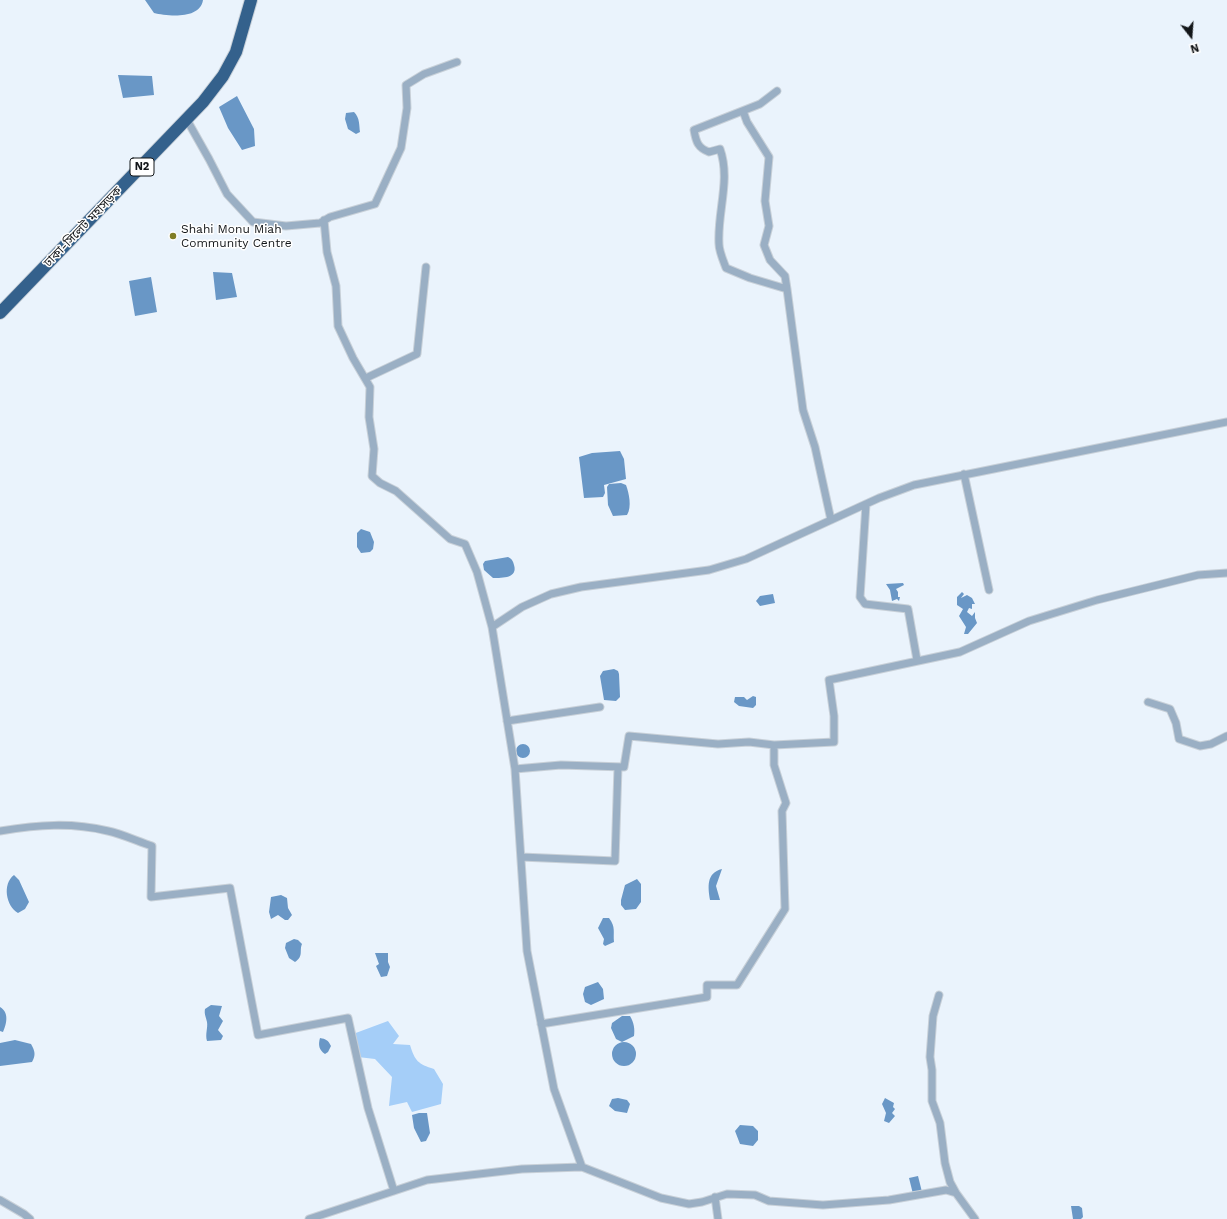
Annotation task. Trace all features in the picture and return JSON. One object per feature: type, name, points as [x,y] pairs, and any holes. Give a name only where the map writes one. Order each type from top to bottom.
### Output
[{"type":"highway","name":"ঢাকা-সিলেট মহাসড়ক","points":[[0,313],[186,120],[223,76],[236,52],[250,0]]},
{"type":"street","points":[[186,120],[209,159],[227,194],[253,222],[286,226],[320,223],[324,220],[375,204],[401,148],[407,108],[406,85],[424,74],[457,62]]},
{"type":"street","points":[[777,91],[760,104],[694,130],[696,141],[701,149],[709,152],[720,148],[724,161],[724,195],[718,245],[726,268],[750,278],[787,289]]},
{"type":"street","points":[[743,111],[747,122],[769,157],[765,201],[769,226],[764,245],[770,260],[785,276],[803,410],[814,447],[831,520]]},
{"type":"street","points":[[324,220],[326,252],[336,286],[338,326],[353,358],[370,387],[369,417],[374,449],[372,476],[380,483],[396,491],[450,539],[465,544],[477,572],[492,628],[515,769],[527,951],[554,1089],[582,1167]]},
{"type":"street","points":[[366,378],[417,354],[426,268]]},
{"type":"street","points":[[492,628],[522,607],[551,594],[581,587],[709,570],[746,559],[866,504],[914,485],[1227,422]]},
{"type":"street","points":[[964,474],[989,590]]},
{"type":"street","points":[[866,504],[860,597],[865,604],[908,609],[917,660]]},
{"type":"street","points":[[515,769],[561,765],[624,767],[629,736],[718,744],[749,742],[774,744],[834,742],[834,716],[830,680],[917,660],[960,652],[1029,621],[1097,600],[1198,575],[1227,573]]},
{"type":"street","points":[[1148,702],[1170,709],[1176,723],[1179,739],[1200,746],[1211,744],[1227,736]]},
{"type":"street","points":[[507,721],[600,707]]},
{"type":"street","points":[[541,1024],[707,997],[707,985],[737,985],[785,909],[782,811],[786,803],[774,765],[774,744]]},
{"type":"street","points":[[521,857],[615,861],[618,767]]},
{"type":"street","points":[[0,831],[43,824],[73,825],[109,831],[152,846],[151,897],[230,888],[258,1035],[348,1018],[368,1108],[394,1191]]},
{"type":"street","points":[[939,995],[932,1016],[930,1057],[932,1070],[932,1101],[940,1123],[945,1163],[950,1182],[975,1219]]},
{"type":"street","points":[[309,1219],[427,1180],[522,1169],[582,1167],[661,1198],[689,1204],[702,1202],[727,1194],[755,1195],[769,1201],[823,1205],[888,1200],[946,1190],[956,1193]]},
{"type":"street","points":[[715,1197],[718,1219]]},
{"type":"street","points":[[0,1200],[30,1219]]},
{"type":"shaded area","points":[[145,0],[203,0],[201,6],[190,14],[167,15],[154,13]]},
{"type":"shaded area","points":[[118,75],[152,76],[154,95],[123,98]]},
{"type":"shaded area","points":[[237,96],[254,129],[255,146],[242,150],[228,128],[219,107]]},
{"type":"shaded area","points":[[354,112],[358,119],[360,132],[356,134],[348,129],[345,119],[346,113]]},
{"type":"shaded area","points":[[213,272],[232,273],[237,297],[216,300]]},
{"type":"shaded area","points":[[151,277],[157,312],[135,316],[129,281]]},
{"type":"shaded area","points":[[620,451],[624,459],[626,479],[604,485],[605,493],[603,497],[584,498],[579,457],[592,453]]},
{"type":"shaded area","points":[[621,483],[626,485],[628,492],[630,500],[629,512],[627,515],[613,516],[608,505],[607,487],[609,484]]},
{"type":"shaded area","points":[[361,529],[370,532],[374,542],[373,549],[370,552],[361,553],[357,547],[357,533]]},
{"type":"shaded area","points":[[508,557],[512,560],[515,569],[512,575],[493,578],[484,570],[483,564],[485,561]]},
{"type":"shaded area","points":[[903,583],[904,585],[896,589],[898,592],[898,597],[900,597],[899,601],[897,599],[892,601],[890,590],[886,584]]},
{"type":"shaded area","points":[[962,592],[964,594],[961,598],[967,595],[972,598],[975,604],[972,604],[972,609],[969,608],[967,612],[972,616],[975,612],[977,623],[968,634],[964,634],[966,627],[959,616],[963,609],[957,605],[957,597]]},
{"type":"shaded area","points":[[773,594],[775,603],[760,606],[756,601],[760,596]]},
{"type":"shaded area","points":[[614,669],[618,671],[619,674],[620,697],[616,701],[604,700],[600,676],[603,671]]},
{"type":"shaded area","points":[[753,696],[756,697],[756,705],[753,708],[739,706],[734,702],[735,697],[744,697],[747,700]]},
{"type":"shaded area","points":[[520,744],[526,744],[530,748],[530,754],[526,758],[520,758],[516,754],[516,748]]},
{"type":"shaded area","points":[[722,869],[716,886],[720,900],[710,900],[709,881],[713,874]]},
{"type":"shaded area","points":[[14,875],[19,880],[29,902],[25,909],[18,913],[14,910],[8,900],[7,895],[8,884]]},
{"type":"shaded area","points":[[637,879],[641,884],[641,902],[636,909],[625,910],[621,905],[621,900],[625,885]]},
{"type":"shaded area","points":[[281,895],[287,898],[288,908],[292,915],[288,920],[285,920],[278,915],[271,919],[269,912],[271,897]]},
{"type":"shaded area","points":[[603,918],[609,918],[613,924],[614,930],[614,942],[605,946],[603,944],[604,939],[598,928]]},
{"type":"shaded area","points":[[294,939],[298,940],[302,944],[300,956],[295,962],[289,958],[285,948],[286,943]]},
{"type":"shaded area","points":[[375,953],[388,953],[388,962],[390,967],[387,976],[381,977],[376,966],[379,964]]},
{"type":"shaded area","points":[[598,982],[603,989],[604,999],[591,1005],[585,1002],[583,994],[585,987]]},
{"type":"shaded area","points":[[211,1005],[222,1006],[219,1016],[223,1021],[218,1030],[223,1036],[221,1040],[207,1041],[205,1009]]},
{"type":"shaded area","points":[[0,1007],[6,1015],[3,1032],[0,1031]]},
{"type":"shaded area","points":[[622,1016],[630,1016],[633,1024],[634,1036],[622,1042],[616,1039],[611,1028],[612,1023]]},
{"type":"shaded area","points":[[388,1021],[399,1036],[393,1044],[410,1045],[418,1061],[434,1069],[443,1084],[441,1104],[412,1112],[407,1102],[389,1106],[392,1077],[375,1059],[358,1057],[353,1034]]},
{"type":"shaded area","points":[[320,1038],[327,1040],[331,1046],[325,1054],[321,1051],[319,1043]]},
{"type":"shaded area","points":[[15,1040],[31,1044],[34,1053],[32,1062],[0,1066],[0,1043]]},
{"type":"shaded area","points":[[624,1042],[629,1043],[635,1049],[635,1059],[629,1065],[624,1066],[619,1065],[613,1059],[612,1054],[613,1049],[619,1043]]},
{"type":"shaded area","points":[[618,1098],[627,1100],[630,1104],[627,1113],[615,1111],[609,1106],[612,1099]]},
{"type":"shaded area","points":[[885,1098],[894,1103],[893,1107],[895,1109],[892,1113],[895,1116],[889,1123],[884,1121],[886,1113],[882,1104]]},
{"type":"shaded area","points":[[427,1113],[430,1133],[426,1141],[421,1142],[414,1128],[412,1115]]},
{"type":"shaded area","points":[[740,1125],[753,1126],[758,1131],[758,1140],[753,1146],[740,1144],[735,1131]]},
{"type":"shaded area","points":[[918,1176],[922,1192],[913,1194],[909,1178]]},
{"type":"shaded area","points":[[1071,1206],[1079,1206],[1082,1208],[1083,1217],[1081,1219],[1073,1219]]},
{"type":"place","name":"Shahi Monu Miah Community Centre","points":[[173,236]]}]
